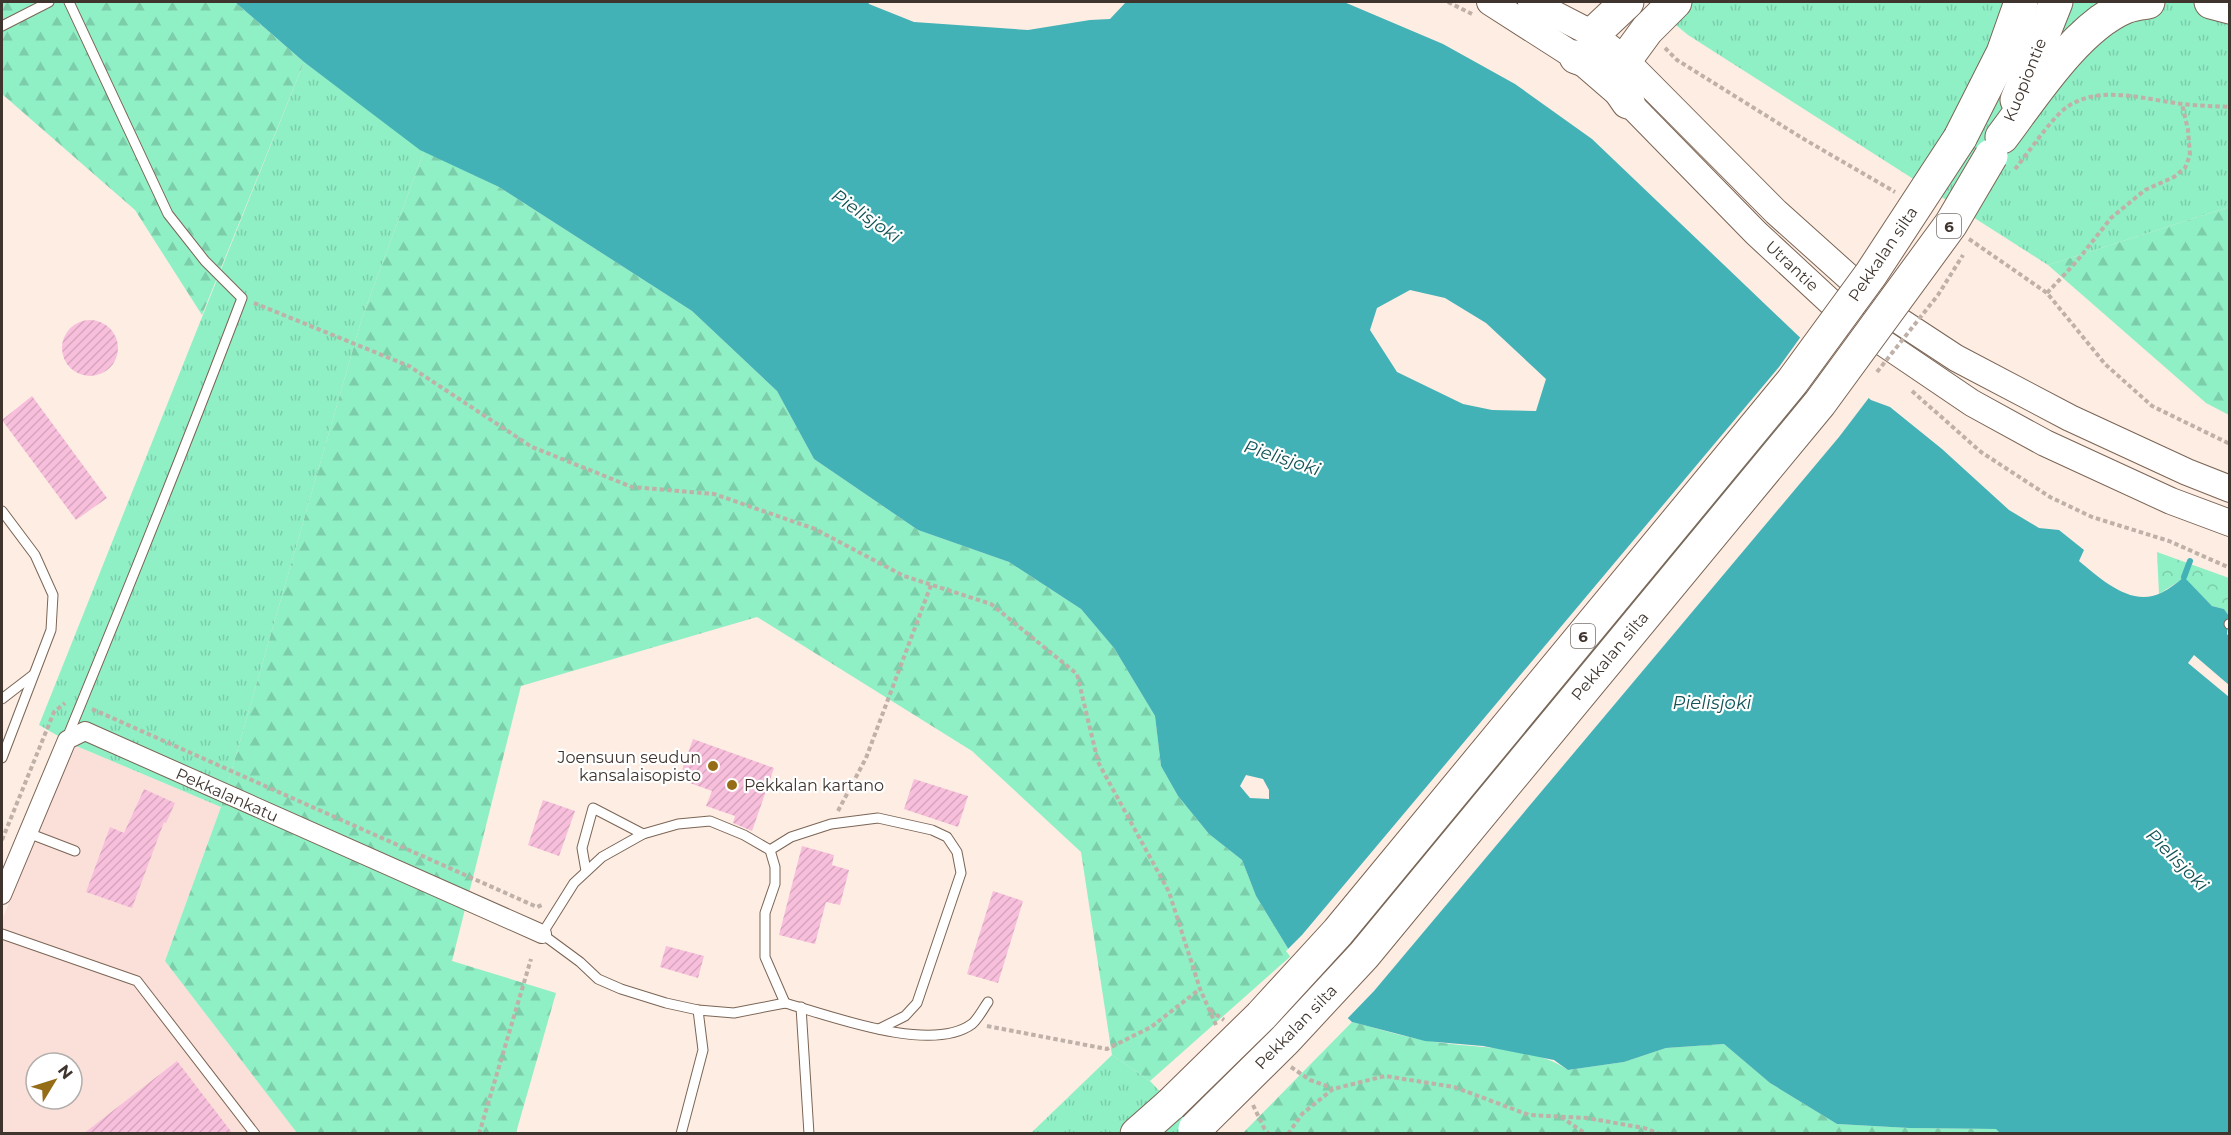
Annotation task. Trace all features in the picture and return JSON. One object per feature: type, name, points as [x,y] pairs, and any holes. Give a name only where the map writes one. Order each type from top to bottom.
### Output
[{"type":"highway","points":[[1599,54],[1628,2]]},
{"type":"highway","points":[[1599,54],[1647,30],[1675,2]]},
{"type":"highway","points":[[2001,2],[1998,22],[2003,53]]},
{"type":"highway","name":"Kuopiontie","points":[[1960,138],[2003,53],[2021,2]]},
{"type":"highway","name":"Kuopiontie","points":[[2002,154],[2056,2]]},
{"type":"highway","points":[[2002,154],[2065,56],[2095,24],[2126,6],[2148,2]]},
{"type":"highway","points":[[2211,2],[2229,7]]},
{"type":"highway","points":[[1599,54],[1628,102]]},
{"type":"highway","name":"Pekkalan silta","points":[[1137,1134],[1261,1016],[1338,932],[1792,382],[1871,273],[1960,138]]},
{"type":"highway","name":"Pekkalan silta","points":[[1192,1131],[1285,1040],[1364,955],[1820,403],[2002,154]]},
{"type":"main road","name":"Utrantie","points":[[1490,2],[1599,54]]},
{"type":"main road","name":"Utrantie","points":[[1531,2],[1599,54],[1892,316],[1956,358],[2070,418],[2229,489]]},
{"type":"main road","name":"Utrantie","points":[[1628,102],[1756,233],[1851,321],[1901,357],[1972,403],[2045,443],[2171,501],[2229,523]]},
{"type":"street","name":"Pekkalankatu","points":[[67,740],[85,731],[542,934]]},
{"type":"street","points":[[2,895],[67,740]]},
{"type":"lane","points":[[2,26],[50,2]]},
{"type":"lane","points":[[67,740],[180,462],[242,298],[205,261],[168,214],[69,2]]},
{"type":"lane","points":[[2,511],[35,555],[53,595],[51,630],[2,758]]},
{"type":"lane","points":[[2,699],[33,675]]},
{"type":"lane","points":[[586,870],[582,848],[593,808],[643,834]]},
{"type":"lane","points":[[770,850],[791,837],[831,824],[878,818],[932,830],[947,837],[957,852],[961,873],[917,1003],[905,1016],[879,1029]]},
{"type":"lane","points":[[785,1003],[765,957],[765,913],[776,884],[775,867],[770,850],[710,820],[678,824],[643,834],[602,857],[586,870],[564,897],[542,934],[580,962],[597,979],[666,1003],[698,1010],[734,1012],[785,1003],[879,1029],[918,1036],[947,1035],[973,1023],[988,1002]]},
{"type":"lane","points":[[28,833],[75,851]]},
{"type":"lane","points":[[2,934],[137,981],[255,1134]]},
{"type":"lane","points":[[801,1007],[809,1134]]},
{"type":"lane","points":[[682,1133],[703,1050],[698,1010]]},
{"type":"path","points":[[2002,154],[2062,111],[2082,100],[2103,95],[2140,96],[2182,104],[2229,107]]},
{"type":"path","points":[[2047,293],[2077,261],[2111,218],[2145,190],[2174,177],[2185,168],[2190,155],[2188,130],[2182,104]]},
{"type":"path","points":[[242,298],[409,366],[532,447],[632,487],[714,494],[815,529],[904,576],[991,604],[1077,674],[1098,762],[1169,892],[1200,989],[1219,1032]]},
{"type":"path","points":[[831,824],[866,758],[931,585]]},
{"type":"path","points":[[479,1134],[531,959]]},
{"type":"path","points":[[973,1023],[1107,1049],[1152,1027],[1200,989]]},
{"type":"path","points":[[1288,1134],[1302,1114],[1333,1089],[1385,1076],[1454,1087],[1529,1115],[1587,1118],[1644,1128],[1660,1134]]},
{"type":"path","points":[[1248,1096],[1264,1131],[1269,1134]]},
{"type":"path","points":[[1560,1117],[1586,1134]]},
{"type":"shaded area","points":[[74,745],[221,807],[165,961],[297,1133],[2,1134],[2,920]]},
{"type":"green space","points":[[2,2],[235,2],[304,62],[202,315],[135,210],[2,94]]},
{"type":"green space","points":[[1648,2],[2229,2],[2229,207],[2048,265],[1688,35]]},
{"type":"green space","points":[[304,62],[424,151],[362,318],[221,807],[74,745],[39,725]]},
{"type":"green space","points":[[424,151],[499,187],[692,311],[777,391],[814,459],[918,530],[1009,562],[1081,609],[1114,648],[1155,716],[1161,766],[1178,796],[1209,834],[1242,860],[1256,896],[1292,955],[1150,1081],[1112,1055],[1081,852],[972,751],[757,617],[521,686],[452,961],[556,993],[516,1133],[297,1133],[165,961],[221,807],[362,318]]},
{"type":"green space","points":[[2230,207],[2229,415],[2206,403],[2048,265]]},
{"type":"green space","points":[[2157,552],[2229,578],[2229,616],[2224,609],[2212,606],[2184,578],[2159,594]]},
{"type":"green space","points":[[1352,1022],[1441,1043],[1518,1051],[1553,1062],[1568,1070],[1624,1062],[1666,1048],[1724,1044],[1770,1083],[1837,1124],[1997,1129],[2001,1133],[1242,1134]]},
{"type":"green space","points":[[1112,1055],[1150,1081],[1199,1133],[1030,1134]]},
{"type":"water","name":"Pielisjoki","points":[[235,2],[868,2],[914,22],[1028,30],[1110,19],[1126,2],[1344,2],[1443,44],[1515,84],[1592,139],[1811,348],[1871,400],[1890,407],[1942,449],[2009,510],[2039,528],[2059,530],[2084,550],[2079,561],[2106,583],[2127,594],[2150,597],[2173,586],[2184,577],[2212,606],[2224,609],[2229,616],[2227,634],[2230,638],[2229,1133],[2001,1134],[1996,1129],[1837,1124],[1770,1083],[1724,1044],[1666,1048],[1624,1062],[1568,1070],[1554,1060],[1483,1046],[1425,1041],[1352,1022],[1327,999],[1292,955],[1256,896],[1242,860],[1209,834],[1178,796],[1161,766],[1155,716],[1114,648],[1081,609],[1009,562],[918,530],[814,459],[777,391],[692,311],[499,187],[420,150],[304,62]],"holes":[[[1410,290],[1445,298],[1486,323],[1546,379],[1536,411],[1492,410],[1463,404],[1397,372],[1370,330],[1377,308]],[[1246,775],[1263,779],[1269,790],[1269,799],[1250,798],[1240,786]]]},
{"type":"pier","points":[[1802,335],[1830,360],[1809,389],[1330,963],[1310,983],[1286,951],[1302,935],[1779,367]]},
{"type":"pier","points":[[1835,365],[1871,395],[1839,437],[1374,991],[1346,1020],[1325,1001],[1332,970]]},
{"type":"pier","points":[[2194,655],[2229,685],[2229,697],[2188,663]]},
{"type":"building","points":[[84,320],[96,320],[106,324],[114,332],[118,348],[114,364],[106,372],[96,376],[84,376],[74,372],[66,364],[62,354],[62,342],[66,332],[74,324]]},
{"type":"building","points":[[32,396],[107,498],[76,520],[2,420]]},
{"type":"building","name":"Pekkalan kartano","points":[[693,739],[774,768],[752,831],[733,823],[735,816],[706,806],[712,791],[679,779]]},
{"type":"building","points":[[914,779],[968,796],[958,827],[904,809]]},
{"type":"building","points":[[144,789],[175,803],[166,823],[164,822],[132,908],[86,892],[110,827],[124,833]]},
{"type":"building","points":[[543,800],[575,811],[559,856],[528,845]]},
{"type":"building","points":[[802,846],[834,855],[832,865],[849,870],[840,905],[826,902],[815,944],[779,935]]},
{"type":"building","points":[[993,891],[1023,901],[998,983],[967,974]]},
{"type":"building","points":[[666,946],[704,956],[698,978],[660,967]]},
{"type":"building","points":[[177,1061],[233,1134],[83,1134]]},
{"type":"waterway","points":[[2184,577],[2190,561]]},
{"type":"place","name":"Joensuun seudun kansalaisopisto","points":[[713,766]]},
{"type":"place","name":"Pekkalan kartano","points":[[732,785]]}]
